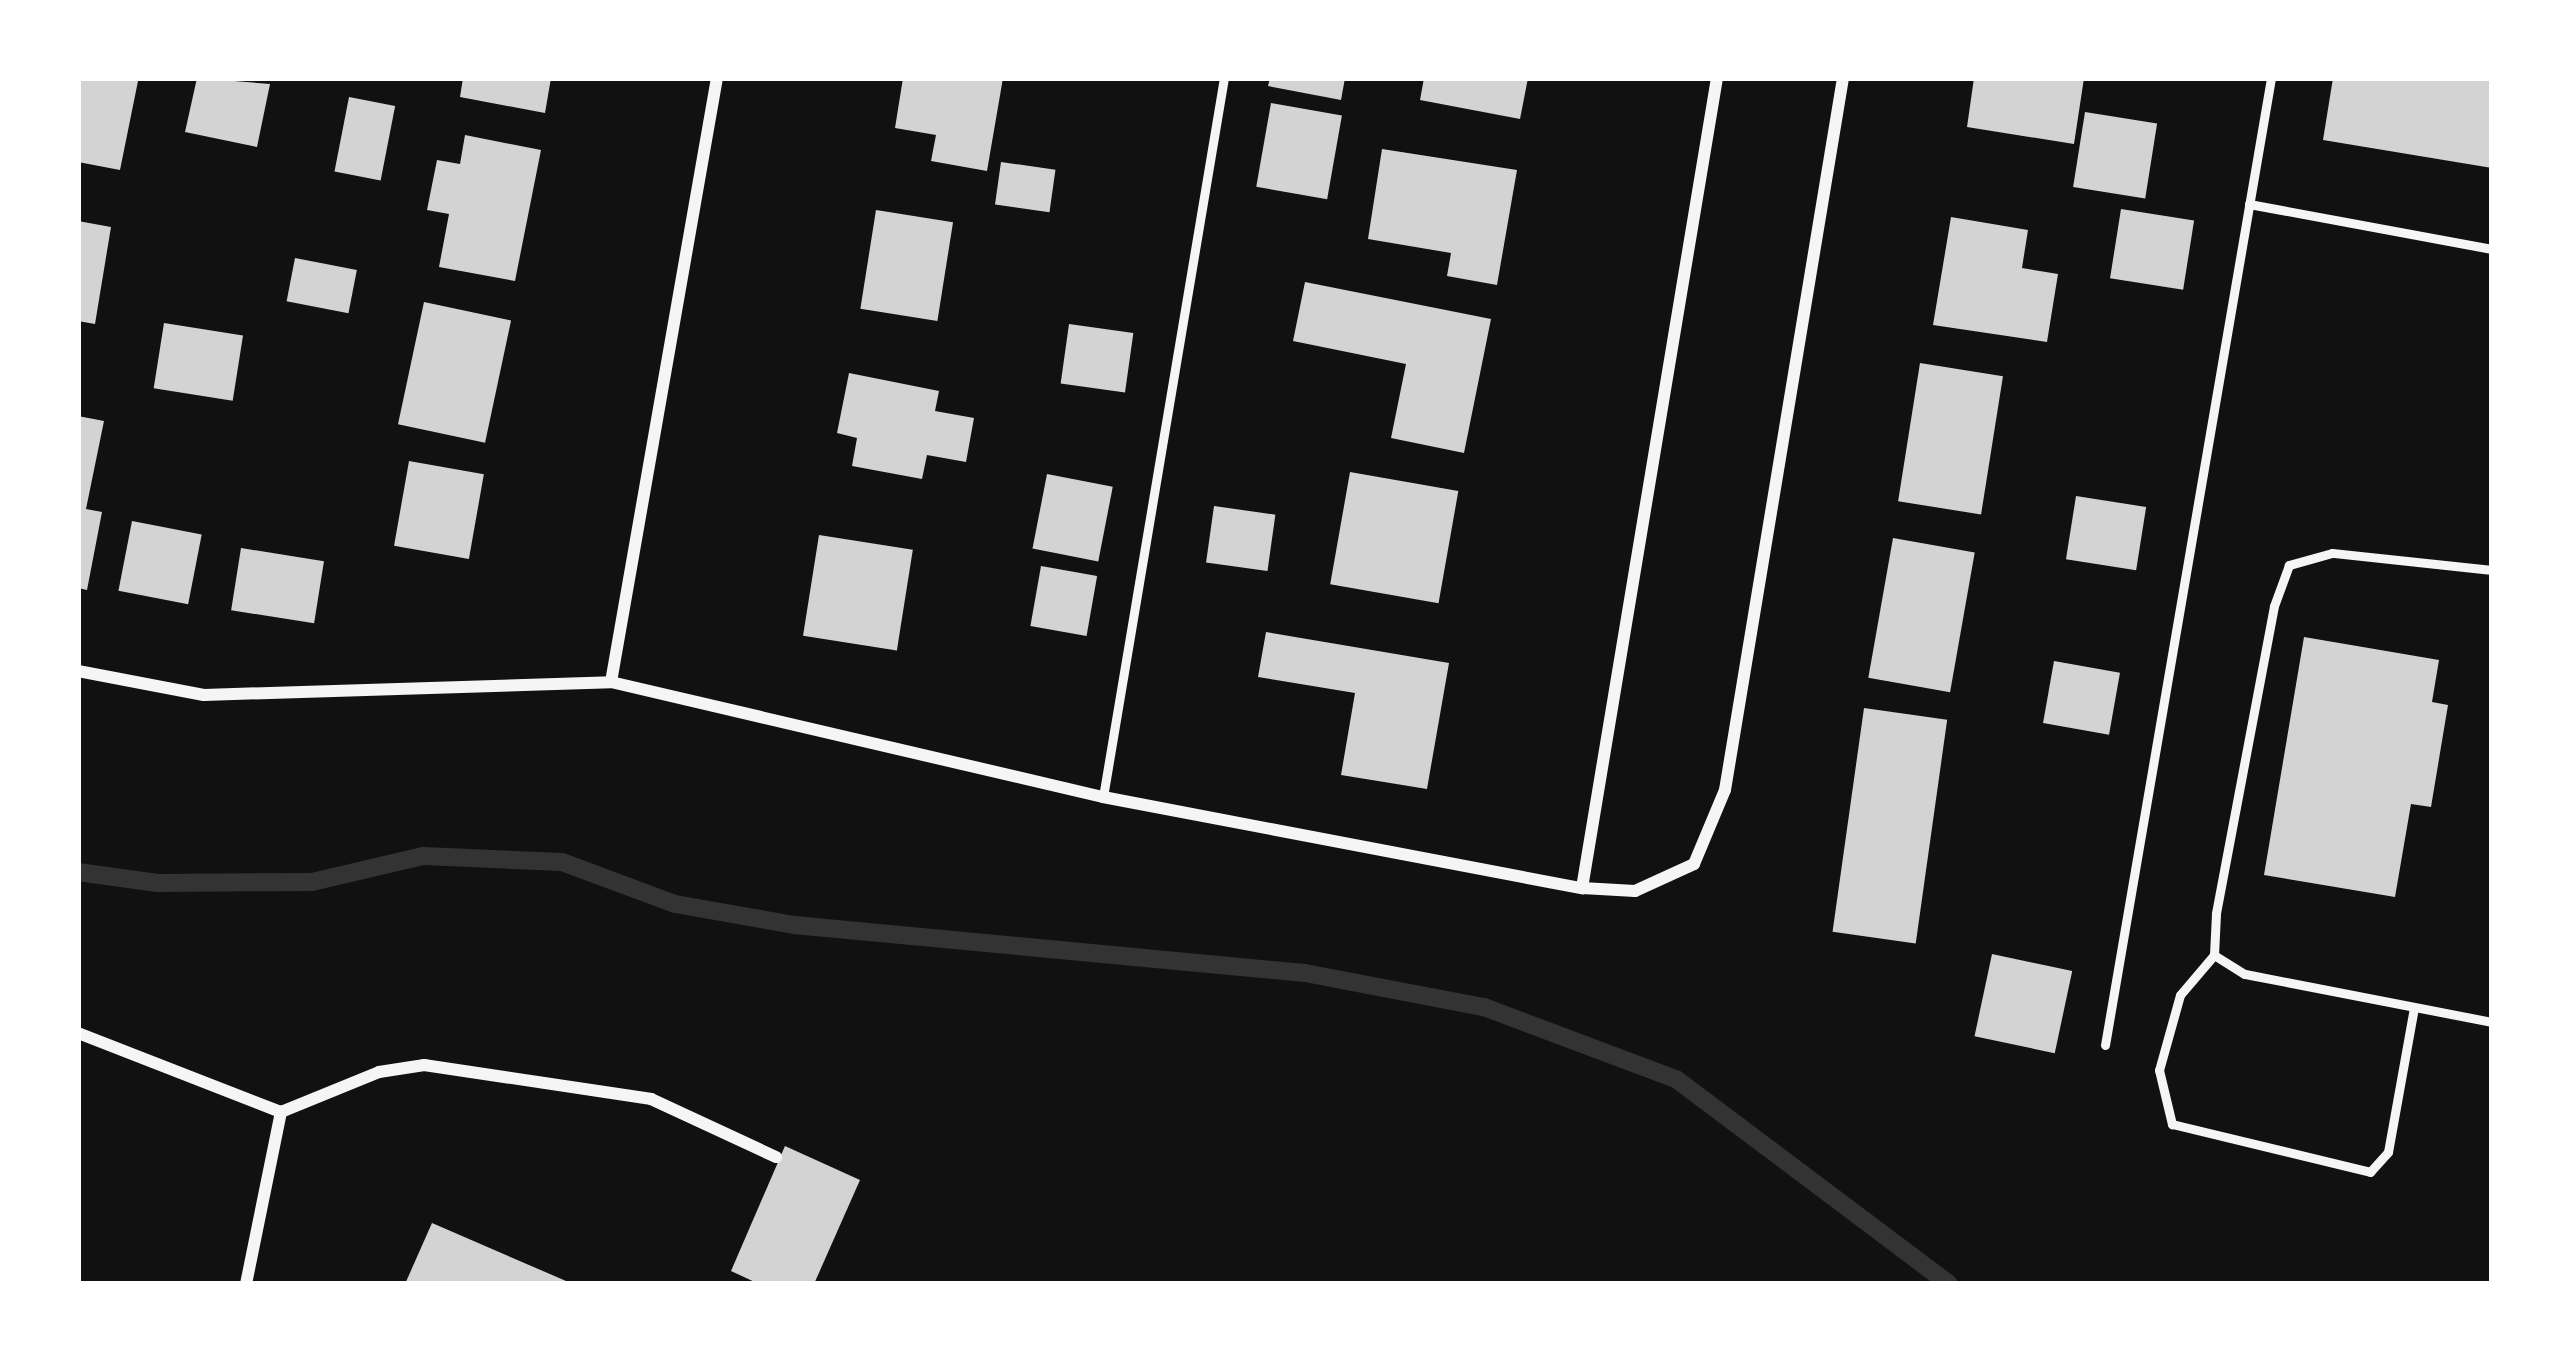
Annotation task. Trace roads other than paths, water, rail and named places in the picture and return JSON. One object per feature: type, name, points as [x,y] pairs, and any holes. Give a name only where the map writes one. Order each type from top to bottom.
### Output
[{"type":"street","points":[[611,682],[717,78]]},
{"type":"street","points":[[1582,888],[1717,78]]},
{"type":"street","points":[[78,671],[204,695],[611,682],[1102,796],[1582,888],[1635,891],[1694,864],[1725,790],[1843,78]]},
{"type":"street","points":[[78,1033],[281,1112],[379,1072],[424,1065],[651,1099],[776,1157]]},
{"type":"street","points":[[246,1284],[281,1112]]},
{"type":"lane","points":[[1102,796],[1224,78]]},
{"type":"lane","points":[[2105,1045],[2271,78]]},
{"type":"lane","points":[[2249,204],[2492,249]]},
{"type":"lane","points":[[2414,1007],[2388,1152],[2370,1172],[2172,1124],[2159,1070],[2180,995],[2215,956],[2216,914],[2270,628],[2289,565],[2332,553],[2492,570]]},
{"type":"lane","points":[[2215,956],[2245,974],[2492,1022]]},
{"type":"waterway","points":[[78,872],[157,883],[312,882],[423,856],[562,862],[675,904],[794,925],[1305,973],[1484,1007],[1676,1079],[1949,1284]]}]
